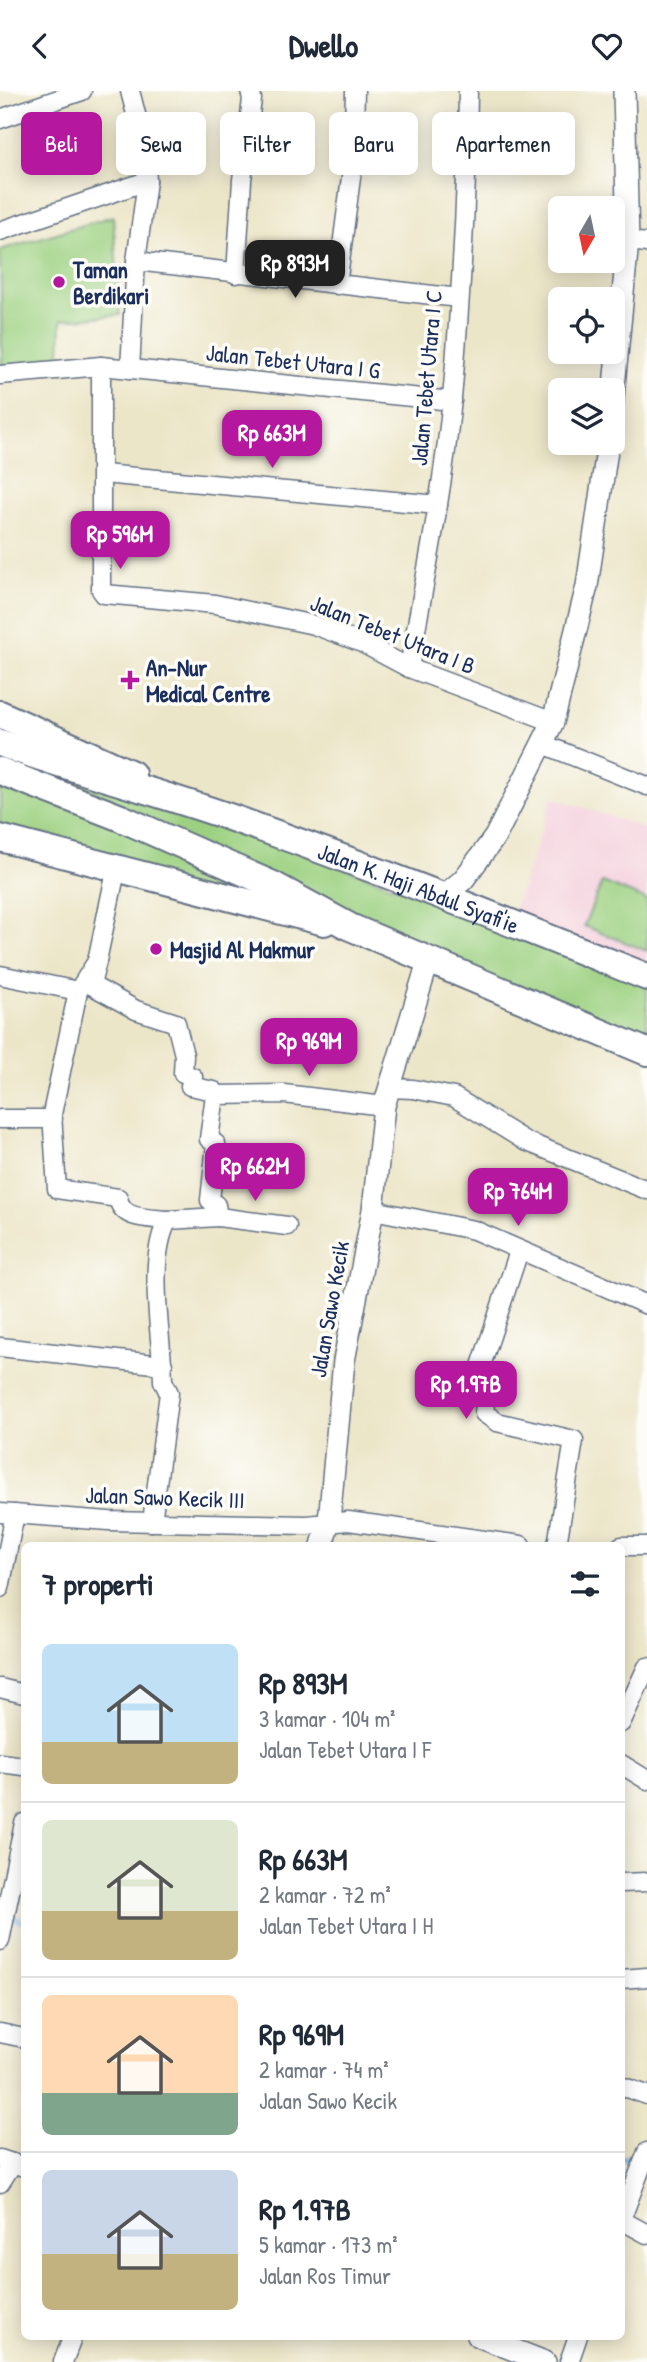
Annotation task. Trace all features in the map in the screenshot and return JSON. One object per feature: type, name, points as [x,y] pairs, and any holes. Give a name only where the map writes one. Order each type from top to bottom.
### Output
[{"type":"main road","name":"Jalan K. Haji Abdul Syafi'ie","points":[[0,715],[109,762],[186,803]]},
{"type":"main road","name":"Jalan K. Haji Abdul Syafi'ie","points":[[0,743],[59,765],[186,803],[443,896],[647,977]]},
{"type":"main road","points":[[0,771],[273,885],[349,927],[647,1052]]},
{"type":"main road","points":[[0,838],[349,927]]},
{"type":"street","points":[[0,119],[82,91]]},
{"type":"street","points":[[130,91],[145,149],[147,181],[136,261],[130,369]]},
{"type":"street","points":[[236,274],[242,180],[252,99],[250,91]]},
{"type":"street","points":[[337,285],[353,162],[355,91]]},
{"type":"street","name":"Jalan Tebet Utara I C","points":[[409,668],[438,505],[452,401],[467,180],[468,91]]},
{"type":"street","points":[[617,378],[638,242],[624,91]]},
{"type":"street","points":[[0,231],[147,181]]},
{"type":"street","points":[[136,261],[459,298]]},
{"type":"street","name":"Jalan Tebet Utara I G","points":[[0,375],[101,366],[452,401]]},
{"type":"street","name":"Jalan Tebet Utara I B","points":[[101,366],[101,590],[104,594],[215,604],[314,625],[362,643],[409,668],[553,722]]},
{"type":"street","points":[[443,896],[478,863],[495,837],[553,722],[587,586],[606,455]]},
{"type":"street","points":[[103,474],[438,505]]},
{"type":"street","points":[[543,744],[647,786]]},
{"type":"street","points":[[117,866],[91,985],[136,1010],[176,1023],[184,1055],[183,1073],[192,1077],[190,1086],[214,1091],[209,1139],[216,1144],[210,1200],[216,1205],[218,1217]]},
{"type":"street","points":[[97,961],[78,992],[52,1119],[57,1189],[118,1198],[119,1206],[128,1215],[167,1220],[218,1217],[287,1226]]},
{"type":"street","name":"Jalan Sawo Kecik","points":[[323,1542],[329,1521],[344,1361],[373,1210],[387,1097],[428,961]]},
{"type":"street","points":[[0,975],[78,992]]},
{"type":"street","points":[[215,1095],[387,1097],[414,1089],[454,1097],[525,1141],[647,1190]]},
{"type":"street","points":[[0,1119],[52,1119]]},
{"type":"street","points":[[373,1210],[474,1230],[647,1305]]},
{"type":"street","points":[[152,1522],[169,1393],[163,1381],[156,1278],[167,1220]]},
{"type":"street","points":[[519,1251],[480,1369],[480,1376],[486,1383],[484,1413],[497,1422],[574,1440],[557,1542]]},
{"type":"street","points":[[0,1347],[163,1365]]},
{"type":"street","points":[[0,1588],[7,1514]]},
{"type":"street","name":"Jalan Sawo Kecik III","points":[[7,1514],[152,1522],[307,1525],[329,1521],[479,1542]]},
{"type":"street","points":[[625,1546],[647,1546]]},
{"type":"street","points":[[625,1714],[647,1667]]},
{"type":"street","points":[[0,1688],[21,1693]]},
{"type":"street","points":[[0,1763],[21,1766]]},
{"type":"street","points":[[625,1766],[647,1780]]},
{"type":"street","points":[[0,1941],[21,1838]]},
{"type":"street","points":[[625,1883],[647,1882]]},
{"type":"street","points":[[625,1979],[647,1977]]},
{"type":"street","points":[[0,2033],[21,2037]]},
{"type":"street","points":[[625,2087],[647,2095]]},
{"type":"street","points":[[625,2210],[644,2162]]},
{"type":"street","points":[[0,2183],[12,2163]]},
{"type":"street","points":[[625,2222],[647,2234]]},
{"type":"street","points":[[63,2362],[72,2340]]},
{"type":"street","points":[[487,2340],[537,2361]]},
{"type":"street","points":[[569,2362],[577,2340]]},
{"type":"shaded area","points":[[553,797],[647,829],[647,977],[510,921]]},
{"type":"green space","name":"Taman Berdikari","points":[[113,216],[120,315],[61,320],[60,360],[2,366],[0,250]]},
{"type":"green space","points":[[59,765],[647,978],[647,1052],[350,927],[0,838],[0,771],[46,788]]},
{"type":"green space","points":[[602,882],[647,900],[647,951],[584,926]]},
{"type":"waterway","points":[[8,1915],[21,1921]]},
{"type":"waterway","points":[[625,2160],[639,2165]]},
{"type":"place","name":"Taman Berdikari","points":[[59,282]]},
{"type":"place","name":"An-Nur Medical Centre","points":[[130,680]]},
{"type":"place","name":"Masjid Al Makmur","points":[[156,949]]}]
